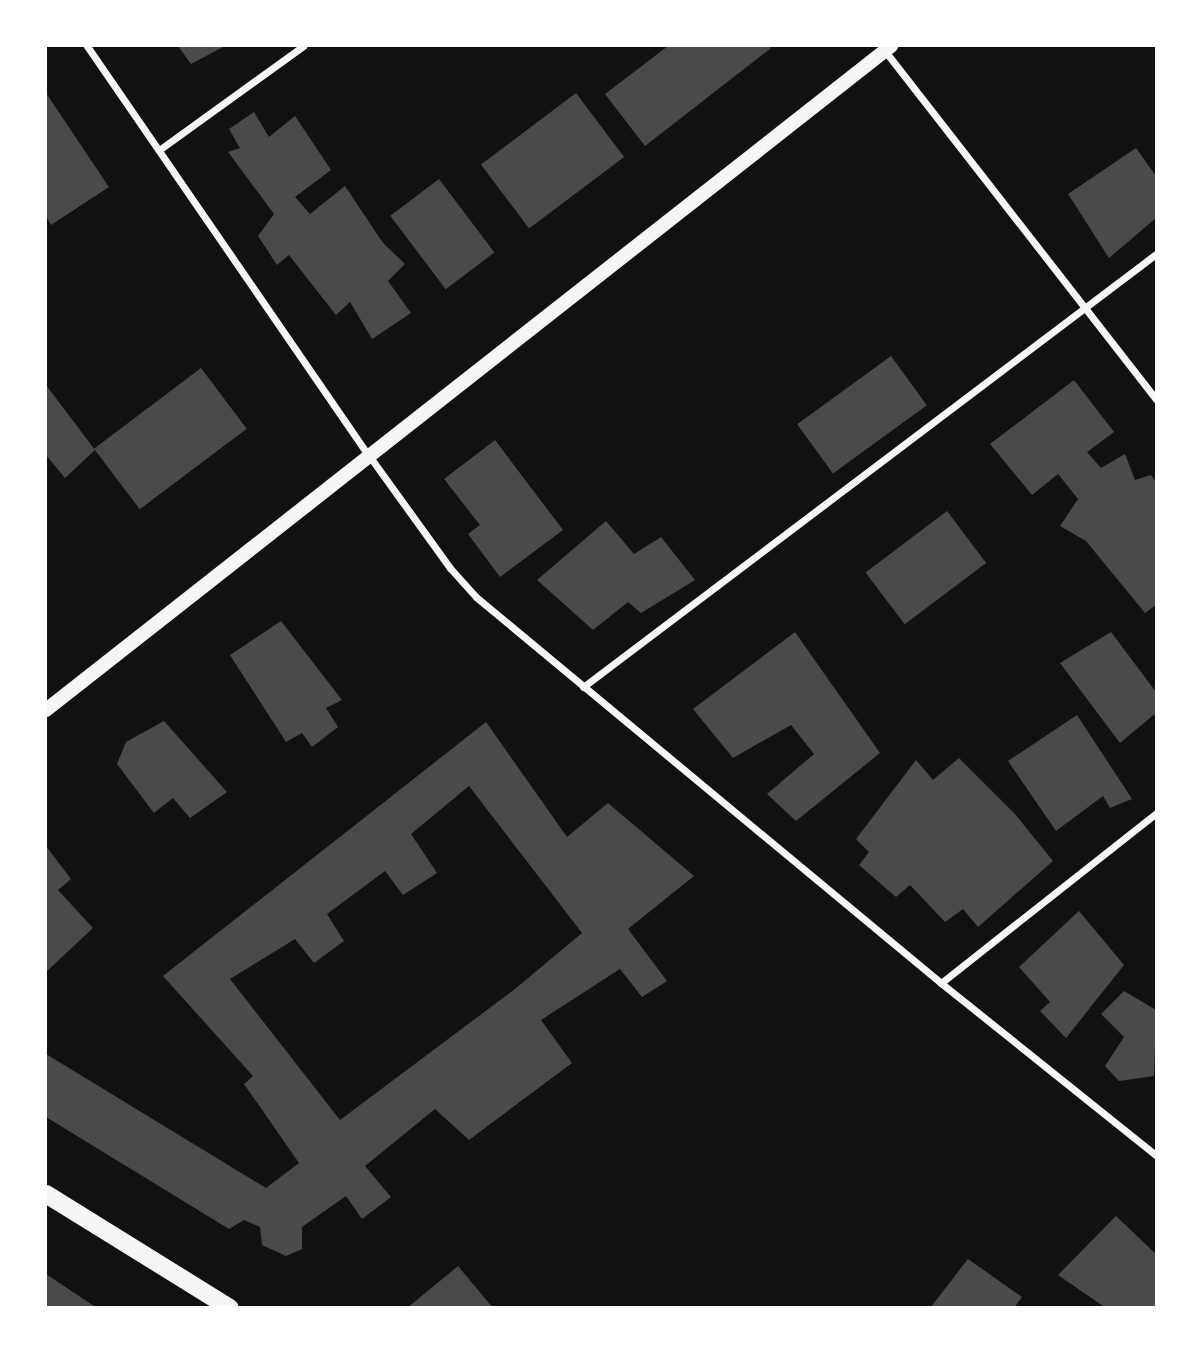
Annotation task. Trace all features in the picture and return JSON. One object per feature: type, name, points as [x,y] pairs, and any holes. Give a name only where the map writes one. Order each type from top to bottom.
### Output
[{"type":"main road","points":[[46,709],[888,48]]},
{"type":"main road","points":[[46,1194],[230,1307]]},
{"type":"street","points":[[87,46],[370,457],[438,553],[476,597],[941,983],[1157,1155]]},
{"type":"street","points":[[159,150],[303,46]]},
{"type":"street","points":[[888,48],[1157,399]]},
{"type":"street","points":[[583,687],[1088,309],[1157,254]]},
{"type":"street","points":[[941,983],[1157,813]]},
{"type":"building","points":[[178,46],[225,46],[191,64]]},
{"type":"building","points":[[668,46],[771,48],[645,146],[605,94]]},
{"type":"building","points":[[46,93],[109,187],[51,225],[46,216]]},
{"type":"building","points":[[576,93],[624,157],[529,229],[481,165]]},
{"type":"building","points":[[254,112],[269,137],[295,116],[331,170],[295,197],[310,214],[345,186],[383,243],[405,264],[388,281],[411,313],[372,339],[350,302],[336,315],[289,255],[277,265],[258,236],[274,214],[228,152],[240,148],[229,129]]},
{"type":"building","points":[[1136,148],[1156,176],[1156,218],[1109,258],[1068,194]]},
{"type":"building","points":[[439,179],[494,252],[446,289],[390,216]]},
{"type":"building","points":[[891,356],[927,405],[833,474],[797,424]]},
{"type":"building","points":[[201,368],[247,429],[140,509],[94,449]]},
{"type":"building","points":[[1074,380],[1114,432],[1087,452],[1101,468],[1125,454],[1135,480],[1151,475],[1156,482],[1156,605],[1145,613],[1086,541],[1060,526],[1078,499],[1058,474],[1032,495],[990,444]]},
{"type":"building","points":[[46,385],[95,450],[65,478],[46,455]]},
{"type":"building","points":[[495,440],[563,530],[500,577],[468,534],[480,525],[444,479]]},
{"type":"building","points":[[947,511],[986,563],[905,624],[866,572]]},
{"type":"building","points":[[606,521],[634,554],[661,537],[695,580],[641,613],[628,602],[593,630],[537,580]]},
{"type":"building","points":[[281,621],[342,700],[326,708],[338,727],[312,747],[302,733],[286,742],[230,655]]},
{"type":"building","points":[[795,632],[880,753],[796,821],[767,794],[814,754],[791,725],[733,758],[693,709]]},
{"type":"building","points":[[1111,632],[1156,692],[1156,713],[1120,743],[1060,663]]},
{"type":"building","points":[[1077,715],[1132,799],[1110,808],[1103,796],[1056,831],[1008,761]]},
{"type":"building","points":[[164,721],[227,792],[190,818],[173,798],[154,813],[117,764],[126,742]]},
{"type":"building","points":[[486,722],[567,837],[608,803],[694,876],[628,929],[667,981],[642,997],[620,969],[541,1020],[572,1063],[469,1140],[435,1109],[365,1166],[391,1197],[362,1219],[346,1196],[302,1227],[302,1249],[286,1256],[262,1245],[260,1227],[244,1220],[229,1229],[46,1117],[46,1054],[266,1188],[299,1163],[244,1084],[253,1076],[163,976]],"holes":[[[469,786],[582,933],[515,989],[340,1120],[230,979],[295,939],[314,963],[344,941],[327,914],[385,871],[403,895],[437,873],[411,834]]]},
{"type":"building","points":[[959,758],[1015,814],[1053,861],[978,927],[963,909],[945,922],[910,885],[896,897],[859,865],[869,852],[856,839],[916,760],[933,780]]},
{"type":"building","points":[[46,846],[71,879],[58,890],[93,928],[46,972]]},
{"type":"building","points":[[1079,911],[1124,965],[1066,1038],[1040,1011],[1050,1002],[1019,967]]},
{"type":"building","points":[[1124,991],[1156,1010],[1154,1076],[1119,1081],[1105,1066],[1124,1037],[1101,1014]]},
{"type":"building","points":[[1116,1216],[1156,1254],[1156,1308],[1106,1308],[1058,1275]]},
{"type":"building","points":[[968,1259],[1022,1297],[1014,1308],[930,1308]]},
{"type":"building","points":[[458,1266],[493,1308],[407,1308]]},
{"type":"building","points":[[46,1274],[97,1308],[46,1308]]}]
